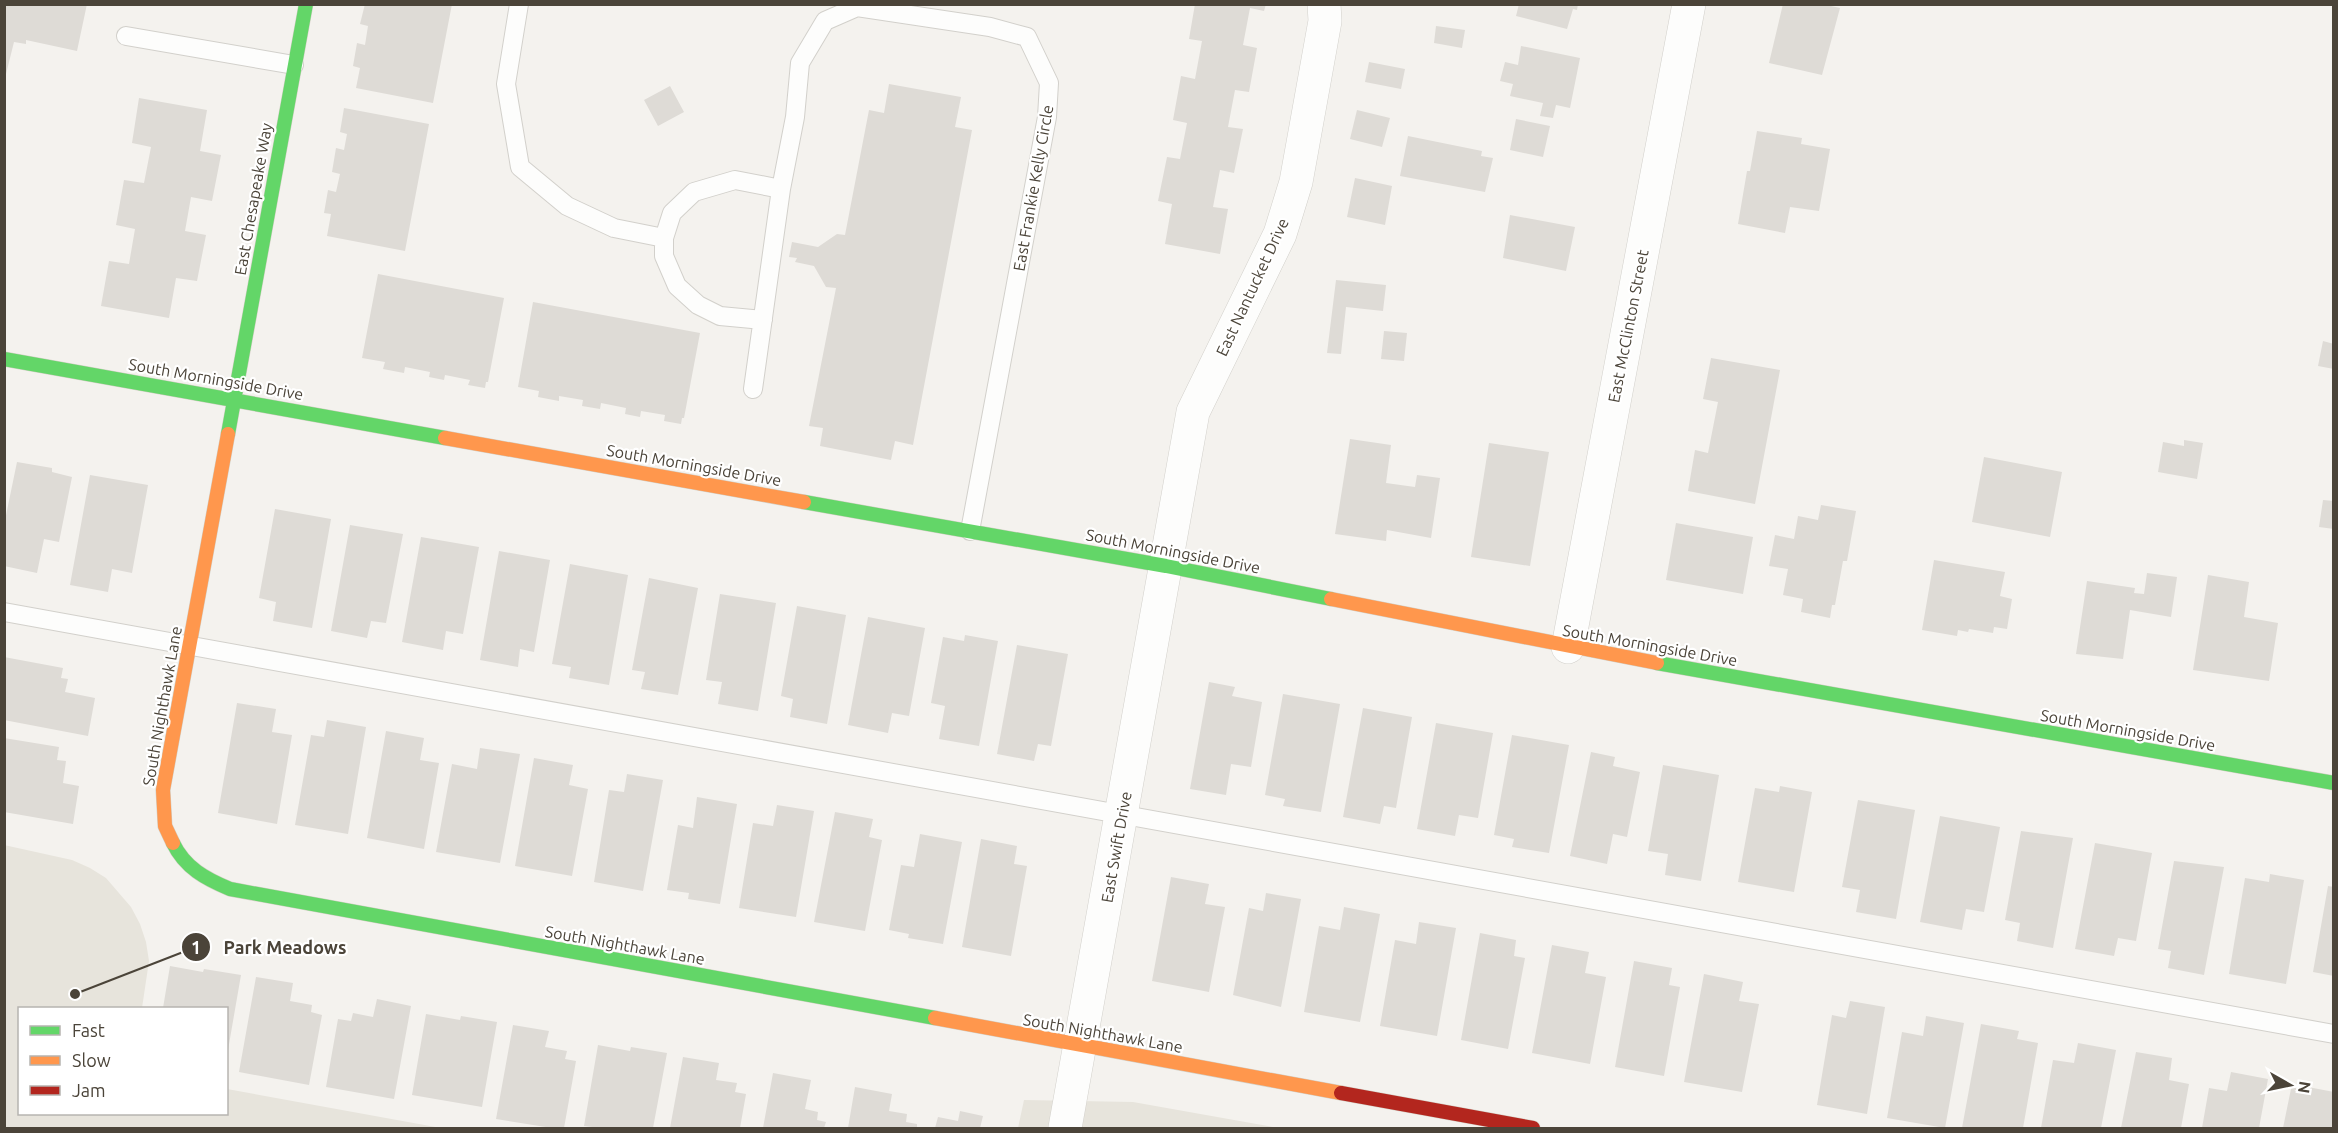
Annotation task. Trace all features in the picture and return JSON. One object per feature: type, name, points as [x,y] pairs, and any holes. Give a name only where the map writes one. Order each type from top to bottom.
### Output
[{"type":"street","name":"East Chesapeake Way","points":[[233,399],[306,4]]},
{"type":"street","name":"East Nantucket Drive","points":[[1166,566],[1193,412],[1280,234],[1296,182],[1325,21],[1324,4]]},
{"type":"street","name":"East McClinton Street","points":[[1568,647],[1689,4]]},
{"type":"street","name":"South Morningside Drive","points":[[4,358],[1166,566],[1568,647],[2334,783]]},
{"type":"street","name":"South Nighthawk Lane","points":[[233,399],[163,790],[165,826],[178,854],[200,876],[230,889],[1533,1128]]},
{"type":"street","name":"East Swift Drive","points":[[1065,1128],[1166,566]]},
{"type":"lane","points":[[519,4],[506,84],[520,167],[567,206],[614,228],[664,238]]},
{"type":"lane","name":"East Frankie Kelly Circle","points":[[753,389],[781,189],[795,117],[800,63],[825,21],[857,7],[949,12],[1027,37],[1049,83],[1047,117],[970,531]]},
{"type":"lane","points":[[126,36],[294,65]]},
{"type":"lane","points":[[764,320],[720,315],[698,305],[677,286],[664,256],[664,238],[672,213],[694,192],[735,180],[781,189]]},
{"type":"lane","points":[[4,612],[2334,1034]]},
{"type":"shaded area","points":[[4,845],[72,860],[106,878],[131,907],[140,924],[149,961],[142,1007],[18,1007],[18,1115],[228,1115],[228,1089],[441,1128],[5,1128]]},
{"type":"shaded area","points":[[1024,1100],[1133,1102],[1279,1128],[1018,1128]]},
{"type":"building","points":[[4,4],[87,4],[77,51],[26,40],[26,44],[14,42],[4,82]]},
{"type":"building","points":[[365,4],[452,4],[433,103],[356,88],[360,68],[353,66],[357,43],[365,45],[368,26],[360,24]]},
{"type":"building","points":[[1195,4],[1266,4],[1264,11],[1250,8],[1243,45],[1257,48],[1249,92],[1235,90],[1228,127],[1243,129],[1234,173],[1220,170],[1213,207],[1228,209],[1220,254],[1165,244],[1172,204],[1158,201],[1167,157],[1180,159],[1187,123],[1173,120],[1181,76],[1195,79],[1202,41],[1189,39]]},
{"type":"building","points":[[1519,4],[1578,4],[1577,10],[1573,9],[1567,29],[1516,16]]},
{"type":"building","points":[[1783,4],[1832,4],[1831,6],[1840,8],[1822,75],[1769,63]]},
{"type":"building","points":[[1436,26],[1465,30],[1462,48],[1434,43]]},
{"type":"building","points":[[1521,46],[1580,58],[1570,108],[1556,105],[1553,118],[1540,116],[1543,103],[1510,96],[1513,84],[1500,81],[1505,62],[1518,65]]},
{"type":"building","points":[[1369,62],[1405,69],[1401,89],[1365,82]]},
{"type":"building","points":[[889,84],[961,97],[955,127],[972,130],[913,445],[895,441],[891,460],[820,446],[823,428],[809,426],[836,288],[826,287],[814,266],[795,262],[797,258],[789,257],[792,242],[818,247],[837,234],[845,235],[869,110],[884,113]]},
{"type":"building","points":[[670,86],[684,112],[658,126],[644,100]]},
{"type":"building","points":[[139,98],[207,110],[200,151],[221,155],[212,201],[191,197],[185,231],[206,235],[197,281],[176,278],[169,318],[101,306],[109,261],[129,264],[135,229],[116,225],[124,180],[144,183],[151,147],[132,143]]},
{"type":"building","points":[[344,108],[429,124],[405,251],[327,236],[331,214],[324,213],[328,190],[336,192],[340,174],[332,172],[336,148],[344,150],[347,134],[340,132]]},
{"type":"building","points":[[1357,110],[1390,118],[1382,147],[1350,139]]},
{"type":"building","points":[[1516,119],[1550,126],[1543,157],[1510,150]]},
{"type":"building","points":[[1757,131],[1802,138],[1801,144],[1830,149],[1819,211],[1790,207],[1785,233],[1738,224]]},
{"type":"building","points":[[1408,136],[1482,151],[1481,156],[1493,158],[1485,192],[1400,176]]},
{"type":"building","points":[[1355,178],[1392,186],[1385,225],[1347,217]]},
{"type":"building","points":[[1510,215],[1575,227],[1566,271],[1503,258]]},
{"type":"building","points":[[378,274],[504,298],[485,388],[468,385],[470,380],[445,375],[444,380],[429,377],[430,372],[405,367],[404,373],[383,369],[385,362],[362,358]]},
{"type":"building","points":[[1336,280],[1386,285],[1383,311],[1346,307],[1341,354],[1327,353]]},
{"type":"building","points":[[533,302],[700,333],[681,424],[664,421],[665,415],[641,411],[640,417],[625,414],[626,408],[601,403],[600,409],[582,406],[583,400],[559,396],[559,401],[538,397],[539,391],[518,387]]},
{"type":"building","points":[[1384,331],[1407,333],[1404,361],[1381,359]]},
{"type":"building","points":[[2323,341],[2334,344],[2334,369],[2318,366]]},
{"type":"building","points":[[1711,358],[1780,370],[1755,504],[1688,491],[1695,450],[1708,453],[1718,402],[1703,399]]},
{"type":"building","points":[[1350,439],[1391,445],[1386,483],[1415,487],[1417,475],[1440,478],[1431,538],[1387,530],[1386,541],[1335,534]]},
{"type":"building","points":[[2184,440],[2203,443],[2197,479],[2158,472],[2163,442],[2184,446]]},
{"type":"building","points":[[1489,443],[1549,452],[1530,566],[1471,557]]},
{"type":"building","points":[[1984,457],[2062,472],[2050,537],[1972,522]]},
{"type":"building","points":[[17,462],[52,468],[52,472],[72,477],[59,542],[44,539],[37,573],[4,566],[4,525]]},
{"type":"building","points":[[90,475],[148,485],[132,573],[112,569],[108,592],[70,585]]},
{"type":"building","points":[[2323,500],[2334,501],[2334,529],[2319,527]]},
{"type":"building","points":[[1821,505],[1856,511],[1847,561],[1843,561],[1835,605],[1832,605],[1830,618],[1801,612],[1803,599],[1783,595],[1788,569],[1769,566],[1775,535],[1794,539],[1798,516],[1818,520]]},
{"type":"building","points":[[275,509],[331,519],[312,628],[273,621],[276,602],[259,598]]},
{"type":"building","points":[[1676,523],[1753,537],[1743,594],[1666,580]]},
{"type":"building","points":[[350,525],[403,534],[386,623],[371,621],[367,638],[331,631]]},
{"type":"building","points":[[421,537],[479,547],[463,634],[446,631],[443,650],[402,642]]},
{"type":"building","points":[[499,551],[550,560],[534,652],[520,649],[518,667],[480,660]]},
{"type":"building","points":[[1934,560],[2005,572],[2000,596],[2012,599],[2007,629],[1994,627],[1993,633],[1969,629],[1968,632],[1958,630],[1957,636],[1922,630]]},
{"type":"building","points":[[570,564],[628,575],[609,685],[569,678],[571,667],[552,664]]},
{"type":"building","points":[[2147,573],[2177,577],[2171,617],[2130,610],[2123,659],[2076,654],[2087,581],[2135,588],[2134,593],[2144,594]]},
{"type":"building","points":[[2208,575],[2249,582],[2244,617],[2278,623],[2269,681],[2193,670]]},
{"type":"building","points":[[649,578],[698,588],[678,695],[641,689],[645,672],[632,670]]},
{"type":"building","points":[[720,594],[776,603],[758,711],[718,704],[722,682],[706,680]]},
{"type":"building","points":[[797,606],[846,615],[827,724],[790,717],[793,699],[781,696]]},
{"type":"building","points":[[868,617],[925,628],[909,716],[892,713],[888,733],[848,725]]},
{"type":"building","points":[[965,635],[998,641],[979,746],[939,739],[945,706],[931,703],[943,637],[964,641]]},
{"type":"building","points":[[1017,645],[1068,654],[1051,746],[1038,744],[1034,761],[997,754]]},
{"type":"building","points":[[4,657],[63,668],[61,678],[68,679],[65,692],[95,698],[88,736],[4,720]]},
{"type":"building","points":[[1209,682],[1235,687],[1232,696],[1262,702],[1251,767],[1231,764],[1226,795],[1190,789]]},
{"type":"building","points":[[1283,694],[1340,704],[1321,812],[1283,806],[1285,799],[1265,795]]},
{"type":"building","points":[[237,703],[276,709],[272,732],[292,735],[277,824],[218,813]]},
{"type":"building","points":[[1363,708],[1412,717],[1396,808],[1384,806],[1380,824],[1343,817]]},
{"type":"building","points":[[327,720],[366,727],[348,834],[295,825],[311,735],[324,737]]},
{"type":"building","points":[[1436,723],[1493,733],[1478,818],[1459,815],[1455,836],[1417,829]]},
{"type":"building","points":[[386,731],[424,738],[420,760],[439,763],[424,849],[367,838]]},
{"type":"building","points":[[1512,735],[1569,745],[1549,853],[1512,847],[1514,839],[1494,835]]},
{"type":"building","points":[[4,738],[59,747],[57,760],[66,761],[63,783],[79,786],[73,824],[4,812]]},
{"type":"building","points":[[480,748],[520,754],[500,863],[436,852],[452,764],[477,769]]},
{"type":"building","points":[[1591,752],[1615,757],[1613,766],[1640,772],[1627,837],[1613,834],[1607,864],[1570,856]]},
{"type":"building","points":[[534,758],[573,765],[569,785],[588,789],[572,876],[515,866]]},
{"type":"building","points":[[1663,765],[1719,775],[1701,881],[1665,875],[1668,854],[1648,851]]},
{"type":"building","points":[[627,774],[663,780],[643,891],[594,882],[609,790],[624,792]]},
{"type":"building","points":[[1780,786],[1812,792],[1794,892],[1738,882],[1755,788],[1779,792]]},
{"type":"building","points":[[697,797],[737,804],[720,904],[688,899],[689,893],[667,890],[678,825],[693,828]]},
{"type":"building","points":[[1858,800],[1915,810],[1896,919],[1856,912],[1860,890],[1842,887]]},
{"type":"building","points":[[777,805],[814,811],[796,917],[739,908],[753,823],[773,826]]},
{"type":"building","points":[[835,812],[873,819],[869,837],[882,840],[865,931],[814,922]]},
{"type":"building","points":[[1940,816],[2000,827],[1984,912],[1966,909],[1962,930],[1920,922]]},
{"type":"building","points":[[2021,831],[2073,838],[2053,948],[2017,941],[2020,923],[2005,920]]},
{"type":"building","points":[[920,834],[962,842],[943,944],[908,938],[909,934],[889,930],[901,865],[914,867]]},
{"type":"building","points":[[981,839],[1017,846],[1014,864],[1027,866],[1011,956],[962,947]]},
{"type":"building","points":[[2095,843],[2152,853],[2136,941],[2118,938],[2114,956],[2075,949]]},
{"type":"building","points":[[2174,861],[2224,867],[2204,975],[2168,968],[2171,951],[2158,949]]},
{"type":"building","points":[[2270,874],[2304,880],[2286,984],[2229,974],[2245,878],[2269,882]]},
{"type":"building","points":[[1171,877],[1209,884],[1205,904],[1225,907],[1209,992],[1152,981]]},
{"type":"building","points":[[2328,886],[2334,887],[2334,976],[2313,972]]},
{"type":"building","points":[[1266,893],[1301,899],[1281,1007],[1233,995],[1249,908],[1263,911]]},
{"type":"building","points":[[1344,907],[1380,914],[1360,1022],[1304,1012],[1319,926],[1340,930]]},
{"type":"building","points":[[1419,922],[1456,928],[1437,1036],[1380,1026],[1395,940],[1416,944]]},
{"type":"building","points":[[1480,933],[1516,940],[1514,956],[1525,958],[1508,1049],[1461,1040]]},
{"type":"building","points":[[1552,945],[1589,952],[1585,973],[1606,977],[1590,1064],[1532,1053]]},
{"type":"building","points":[[1634,961],[1672,968],[1669,985],[1680,987],[1664,1076],[1615,1067]]},
{"type":"building","points":[[170,966],[203,972],[204,969],[241,975],[228,1050],[228,1007],[163,1007]]},
{"type":"building","points":[[1704,974],[1743,982],[1739,1001],[1759,1004],[1742,1092],[1684,1082]]},
{"type":"building","points":[[256,977],[293,983],[290,1001],[312,1005],[311,1012],[322,1015],[309,1085],[239,1072]]},
{"type":"building","points":[[377,999],[411,1006],[394,1099],[326,1087],[338,1019],[351,1021],[353,1013],[373,1017]]},
{"type":"building","points":[[1850,1001],[1885,1007],[1867,1114],[1817,1105],[1832,1015],[1846,1018]]},
{"type":"building","points":[[426,1014],[460,1020],[461,1016],[497,1022],[482,1107],[412,1095]]},
{"type":"building","points":[[1926,1016],[1964,1023],[1945,1128],[1887,1118],[1902,1032],[1923,1036]]},
{"type":"building","points":[[1981,1024],[2019,1031],[2017,1039],[2038,1043],[2023,1128],[1962,1128]]},
{"type":"building","points":[[513,1025],[549,1031],[545,1047],[567,1051],[565,1059],[576,1061],[564,1128],[496,1119]]},
{"type":"building","points":[[2078,1043],[2116,1050],[2101,1128],[2041,1128],[2053,1060],[2074,1063]]},
{"type":"building","points":[[598,1045],[630,1051],[631,1047],[667,1053],[653,1128],[584,1126]]},
{"type":"building","points":[[2136,1052],[2172,1058],[2169,1080],[2189,1084],[2181,1128],[2121,1128]]},
{"type":"building","points":[[683,1057],[719,1063],[716,1080],[737,1083],[735,1092],[746,1094],[740,1128],[670,1128]]},
{"type":"building","points":[[2231,1072],[2268,1079],[2259,1128],[2202,1128],[2209,1088],[2227,1091]]},
{"type":"building","points":[[773,1073],[811,1080],[805,1109],[818,1112],[817,1120],[826,1122],[824,1128],[763,1128]]},
{"type":"building","points":[[2292,1084],[2334,1092],[2334,1128],[2283,1128]]},
{"type":"building","points":[[855,1087],[892,1094],[889,1111],[907,1114],[906,1122],[917,1124],[917,1128],[848,1128]]},
{"type":"building","points":[[960,1111],[983,1116],[980,1128],[935,1128],[938,1117],[958,1121]]},
{"type":"traffic: fast","points":[[228,434],[306,4]]},
{"type":"traffic: fast","points":[[4,359],[445,438]]},
{"type":"traffic: fast","points":[[804,502],[1166,566],[1331,599]]},
{"type":"traffic: fast","points":[[1657,663],[2334,783]]},
{"type":"traffic: fast","points":[[173,843],[178,852],[197,872],[230,889],[935,1018]]},
{"type":"traffic: slow","points":[[173,843],[165,826],[163,790],[228,434]]},
{"type":"traffic: slow","points":[[445,438],[804,502]]},
{"type":"traffic: slow","points":[[1331,599],[1657,663]]},
{"type":"traffic: slow","points":[[935,1018],[1341,1093]]},
{"type":"traffic: jam","points":[[1341,1093],[1533,1128]]},
{"type":"place","name":"Park Meadows","points":[[75,994]]}]
